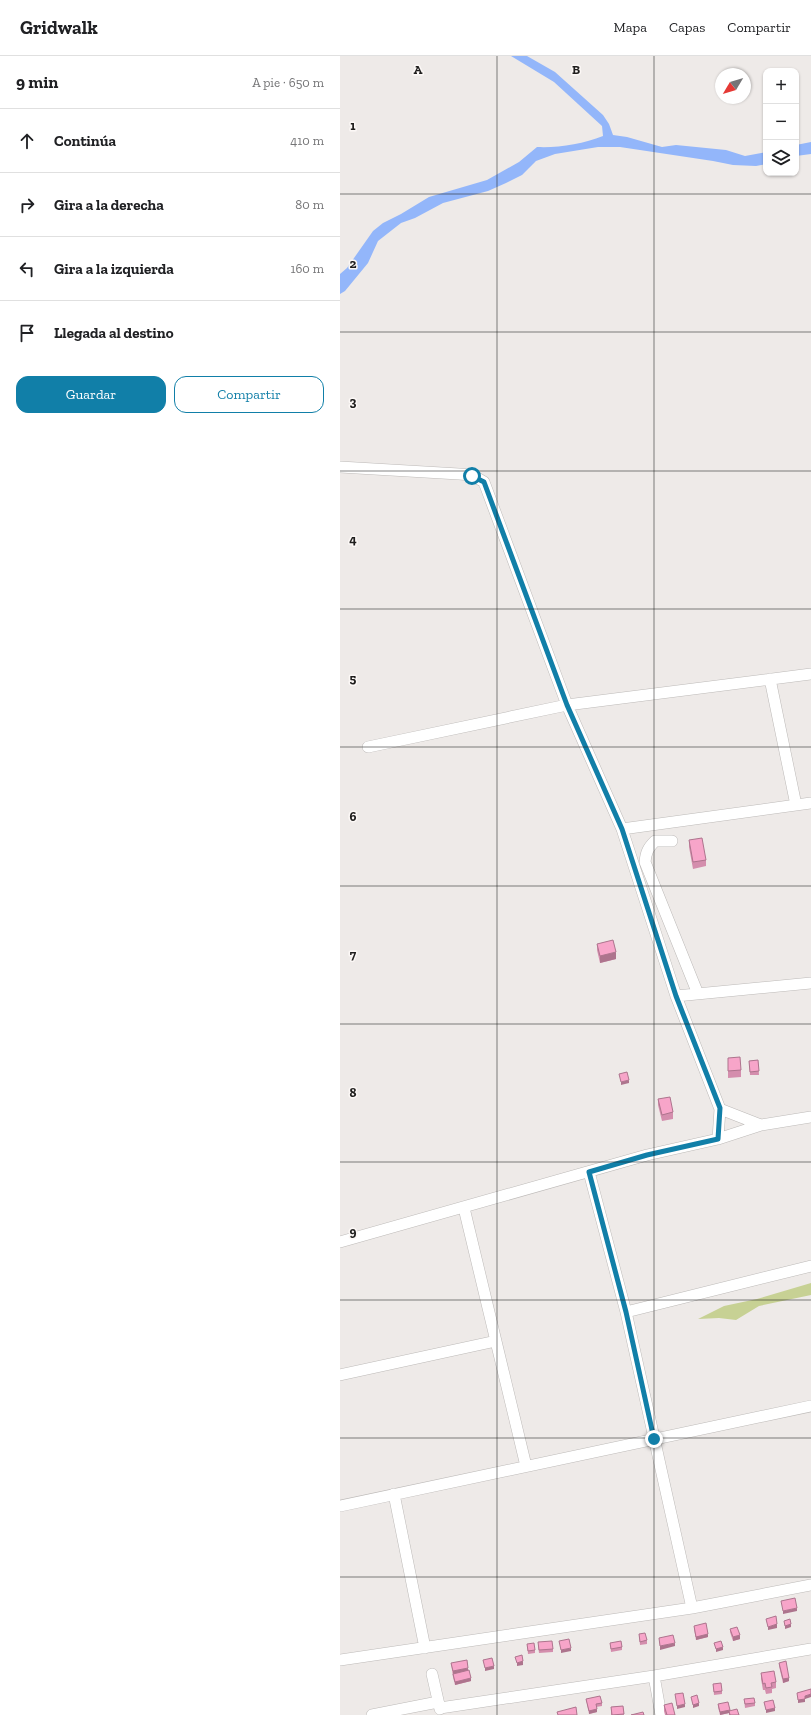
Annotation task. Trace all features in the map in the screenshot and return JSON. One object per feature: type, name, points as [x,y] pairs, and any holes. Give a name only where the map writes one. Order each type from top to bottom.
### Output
[{"type":"street","points":[[340,467],[459,474],[472,476],[484,482],[567,705],[622,829],[676,996],[720,1108],[718,1139]]},
{"type":"street","points":[[368,747],[567,705],[811,674]]},
{"type":"street","points":[[770,679],[796,805]]},
{"type":"street","points":[[622,829],[811,803]]},
{"type":"street","points":[[672,841],[655,841],[649,847],[645,862],[698,994]]},
{"type":"street","points":[[676,996],[811,983]]},
{"type":"street","points":[[720,1108],[761,1125]]},
{"type":"street","points":[[340,1242],[647,1155],[718,1139],[761,1125],[811,1117]]},
{"type":"street","points":[[589,1172],[626,1312],[692,1608]]},
{"type":"street","points":[[464,1208],[526,1466]]},
{"type":"street","points":[[626,1312],[811,1266]]},
{"type":"street","points":[[340,1375],[496,1341]]},
{"type":"street","points":[[340,1506],[811,1406]]},
{"type":"street","points":[[394,1494],[425,1648]]},
{"type":"street","points":[[340,1660],[692,1608],[811,1585]]},
{"type":"street","points":[[372,1715],[440,1708],[654,1676],[811,1649]]},
{"type":"street","points":[[432,1674],[440,1708]]},
{"type":"street","points":[[654,1676],[661,1715]]},
{"type":"green space","points":[[811,1283],[811,1295],[759,1306],[736,1320],[719,1318],[698,1319],[724,1306],[757,1299]]},
{"type":"water","points":[[511,56],[527,56],[555,72],[603,115],[609,124],[613,135],[627,137],[662,147],[676,145],[726,150],[745,156],[763,153],[763,165],[756,166],[733,165],[620,147],[598,147],[555,154],[536,161],[522,175],[506,183],[488,191],[443,203],[415,218],[401,223],[378,241],[368,263],[345,291],[340,294],[340,274],[347,268],[373,231],[383,223],[429,197],[487,180],[519,162],[537,147],[570,145],[603,136],[602,126],[554,82]]},
{"type":"water","points":[[811,142],[811,154],[799,156],[799,144]]},
{"type":"building","points":[[702,838],[706,860],[693,862],[689,840]]},
{"type":"building","points":[[613,940],[616,952],[600,956],[597,944]]},
{"type":"building","points":[[740,1057],[741,1070],[728,1071],[728,1058]]},
{"type":"building","points":[[758,1060],[759,1071],[750,1072],[749,1061]]},
{"type":"building","points":[[627,1072],[629,1080],[621,1082],[619,1074]]},
{"type":"building","points":[[670,1097],[673,1112],[662,1115],[658,1099]]},
{"type":"building","points":[[795,1598],[797,1608],[783,1611],[781,1601]]},
{"type":"building","points":[[776,1616],[777,1624],[768,1627],[766,1619]]},
{"type":"building","points":[[790,1619],[791,1624],[785,1626],[784,1621]]},
{"type":"building","points":[[706,1623],[708,1634],[696,1637],[694,1626]]},
{"type":"building","points":[[737,1627],[740,1635],[733,1637],[730,1629]]},
{"type":"building","points":[[645,1633],[647,1640],[640,1642],[639,1634]]},
{"type":"building","points":[[673,1635],[675,1643],[660,1646],[659,1638]]},
{"type":"building","points":[[569,1639],[571,1648],[561,1650],[559,1641]]},
{"type":"building","points":[[552,1641],[553,1649],[539,1650],[538,1642]]},
{"type":"building","points":[[621,1641],[622,1647],[611,1649],[610,1643]]},
{"type":"building","points":[[721,1641],[723,1647],[716,1649],[714,1643]]},
{"type":"building","points":[[534,1643],[535,1650],[528,1651],[527,1644]]},
{"type":"building","points":[[522,1655],[523,1661],[517,1663],[515,1657]]},
{"type":"building","points":[[492,1658],[494,1666],[485,1668],[483,1660]]},
{"type":"building","points":[[467,1660],[468,1668],[453,1671],[451,1663]]},
{"type":"building","points":[[786,1661],[789,1678],[783,1679],[779,1663]]},
{"type":"building","points":[[469,1670],[471,1678],[455,1682],[453,1674]]},
{"type":"building","points":[[774,1671],[776,1682],[771,1683],[772,1687],[766,1688],[765,1683],[763,1684],[761,1673]]},
{"type":"building","points":[[721,1683],[722,1691],[714,1692],[713,1684]]},
{"type":"building","points":[[811,1689],[811,1694],[805,1696],[805,1699],[798,1700],[797,1693]]},
{"type":"building","points":[[683,1693],[685,1704],[677,1706],[675,1694]]},
{"type":"building","points":[[697,1695],[699,1703],[693,1705],[691,1697]]},
{"type":"building","points":[[600,1696],[602,1703],[596,1704],[597,1709],[589,1711],[586,1699]]},
{"type":"building","points":[[754,1698],[755,1703],[745,1704],[744,1699]]},
{"type":"building","points":[[773,1700],[775,1708],[766,1710],[764,1702]]},
{"type":"building","points":[[728,1702],[730,1710],[720,1712],[718,1704]]},
{"type":"building","points":[[672,1703],[675,1715],[667,1715],[664,1705]]},
{"type":"building","points":[[623,1706],[624,1714],[612,1715],[611,1707]]},
{"type":"building","points":[[576,1707],[577,1715],[558,1715],[557,1712]]},
{"type":"building","points":[[737,1709],[739,1715],[730,1715],[729,1711]]},
{"type":"building","points":[[643,1712],[644,1715],[631,1715]]},
{"type":"route","points":[[472,476],[484,482],[567,705],[622,829],[676,996],[720,1108],[718,1139],[647,1155],[589,1172],[626,1312],[654,1439]]}]
